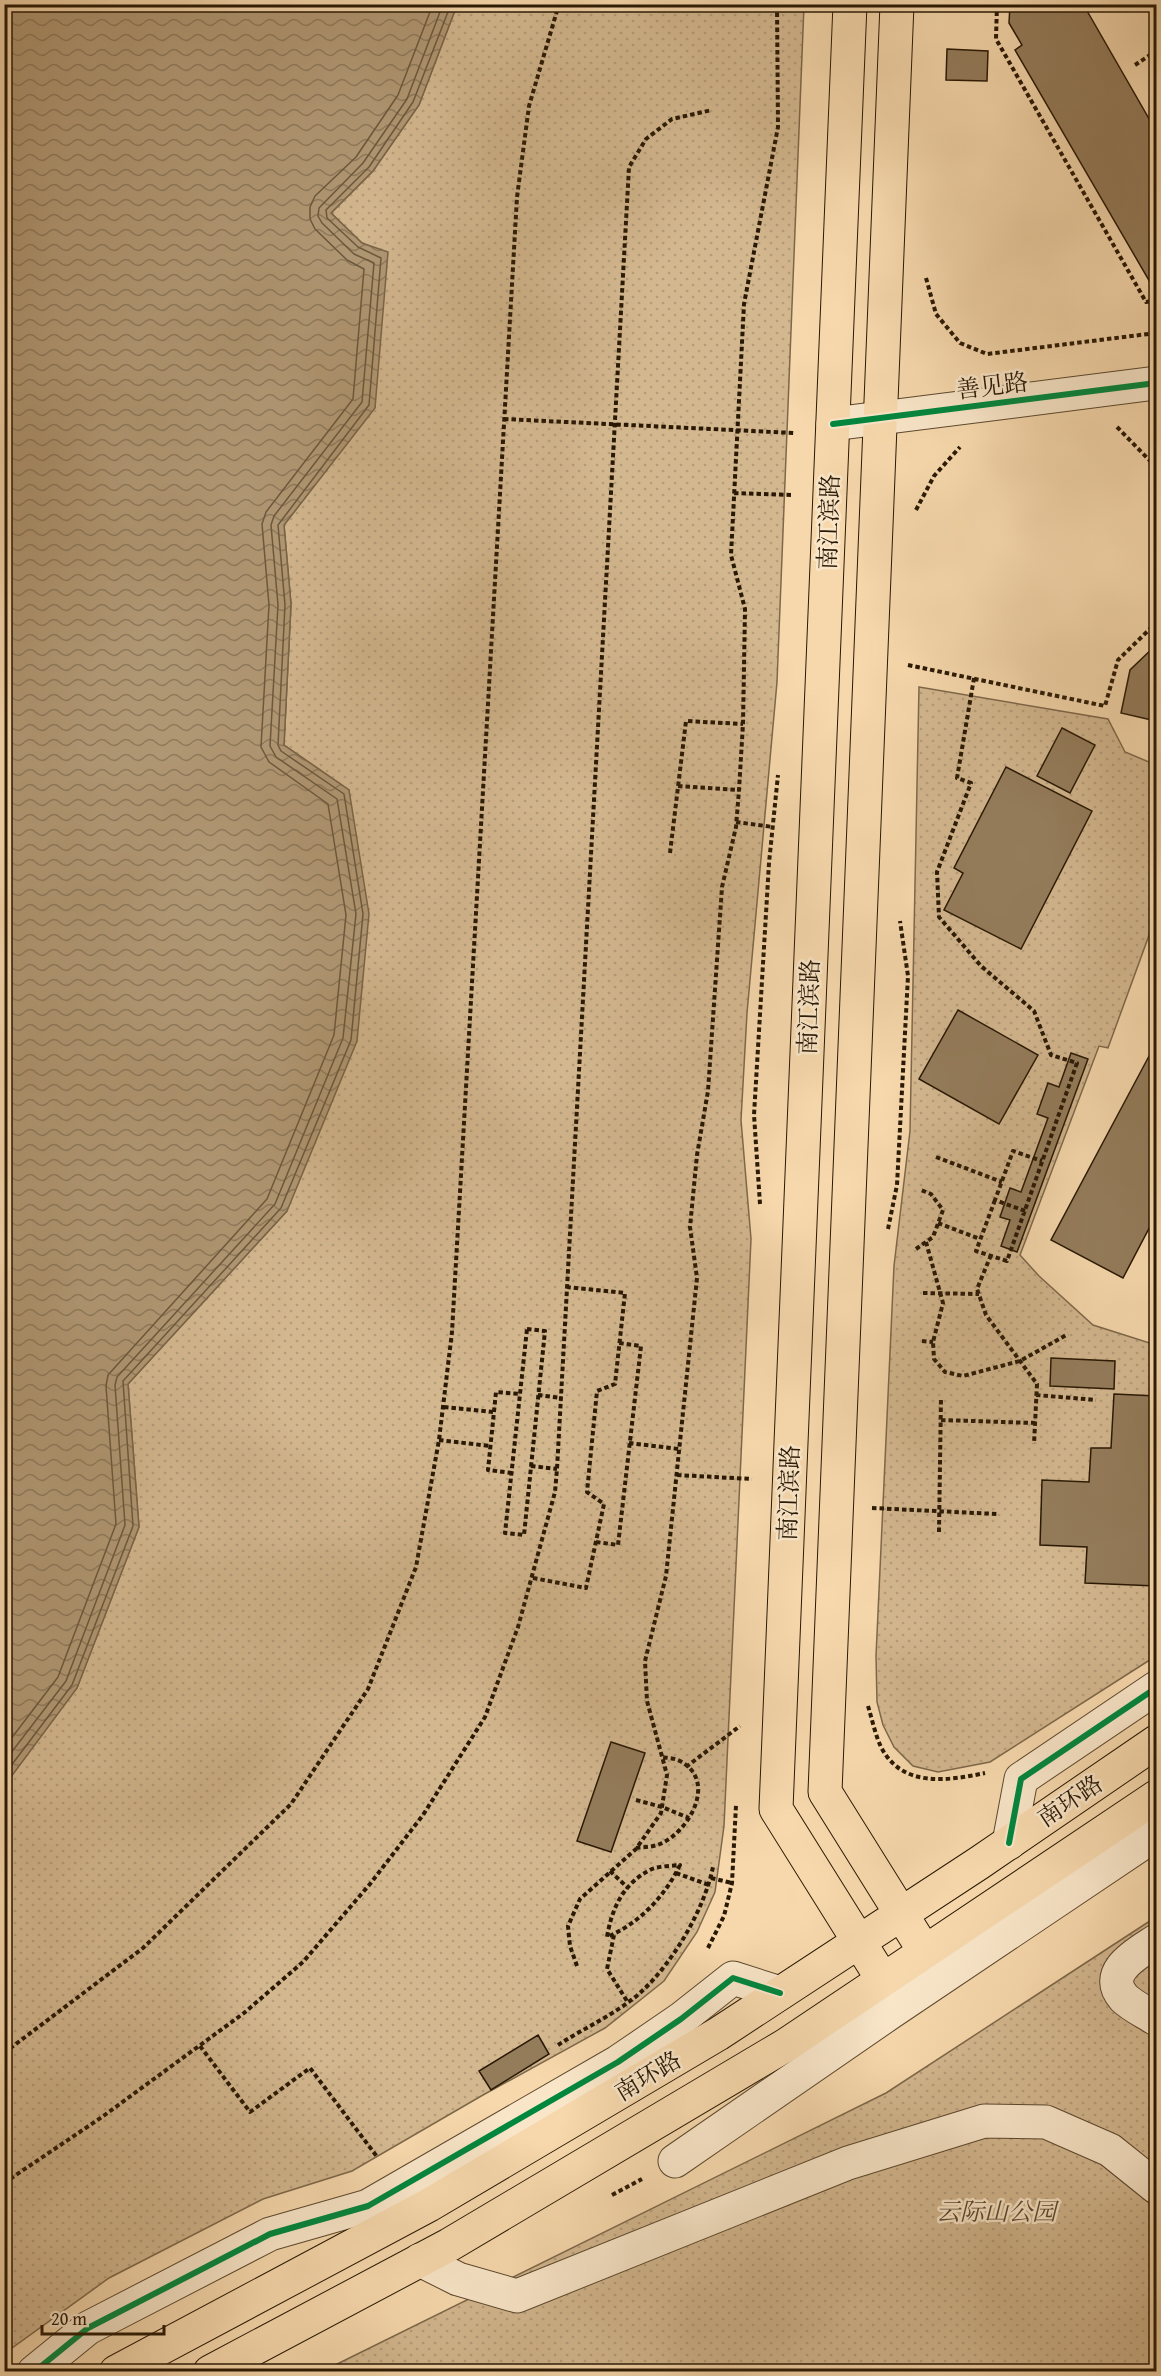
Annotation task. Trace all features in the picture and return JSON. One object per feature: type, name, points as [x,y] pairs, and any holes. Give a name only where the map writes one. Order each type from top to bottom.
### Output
[{"type":"main road","name":"南江滨路","points":[[850,4],[776,1809],[883,1980]]},
{"type":"main road","name":"南江滨路","points":[[897,4],[825,1792],[925,1952]]},
{"type":"main road","name":"南环路","points":[[116,2372],[429,2205],[718,2034],[1009,1843],[1156,1742]]},
{"type":"main road","name":"南环路","points":[[210,2372],[420,2260],[786,2045],[1156,1797]]},
{"type":"street","name":"善见路","points":[[833,415],[1156,361]]},
{"type":"street","name":"善见路","points":[[879,408],[1156,383]]},
{"type":"street","points":[[1009,1843],[1021,1779],[1156,1688]]},
{"type":"street","points":[[675,2161],[1156,1834]]},
{"type":"street","points":[[1156,1941],[1119,1969],[1117,1982],[1124,1998],[1156,2019]]},
{"type":"street","points":[[34,2372],[88,2328],[270,2234],[368,2206],[618,2062],[681,2019],[733,1978],[780,1993]]},
{"type":"street","points":[[420,2260],[458,2279],[517,2296],[848,2163],[984,2121],[1046,2122],[1110,2150],[1156,2187]]},
{"type":"path","points":[[4,2053],[143,1948],[291,1804],[368,1689],[416,1567],[440,1440],[452,1332],[517,197],[529,106],[559,4]]},
{"type":"path","points":[[577,1966],[570,1946],[568,1926],[580,1899],[636,1849],[661,1813],[667,1775],[647,1701],[645,1661],[666,1576],[697,1278],[690,1227],[697,1155],[708,1091],[722,887],[736,822],[739,790],[743,724],[745,609],[731,555],[737,429],[744,304],[778,127],[777,4]]},
{"type":"path","points":[[998,4],[996,39],[1146,302],[1156,300]]},
{"type":"path","points":[[1135,65],[1156,51]]},
{"type":"path","points":[[4,2182],[102,2117],[200,2046],[244,2013],[303,1962],[370,1884],[423,1815],[485,1717],[518,1627],[555,1491],[557,1469],[629,167],[646,139],[672,119],[712,110]]},
{"type":"path","points":[[925,276],[936,314],[960,343],[987,354],[1156,333]]},
{"type":"path","points":[[504,419],[795,433]]},
{"type":"path","points":[[1109,419],[1156,467]]},
{"type":"path","points":[[795,444],[796,422]]},
{"type":"path","points":[[914,517],[934,476],[963,444]]},
{"type":"path","points":[[793,507],[794,484]]},
{"type":"path","points":[[734,493],[793,495]]},
{"type":"path","points":[[904,664],[1105,706],[1118,660],[1156,623]]},
{"type":"path","points":[[974,678],[957,778],[971,783],[937,872],[939,917],[981,966],[1034,1011],[1050,1054],[1077,1063],[1025,1211],[1006,1261],[976,1251],[1013,1151],[1042,1161]]},
{"type":"path","points":[[670,853],[686,721],[743,724]]},
{"type":"path","points":[[761,1215],[754,1115],[772,827],[778,767]]},
{"type":"path","points":[[678,786],[739,790]]},
{"type":"path","points":[[736,822],[772,827]]},
{"type":"path","points":[[887,1236],[897,1185],[908,976],[899,909]]},
{"type":"path","points":[[936,1157],[1002,1182]]},
{"type":"path","points":[[916,1249],[933,1237],[943,1210],[931,1194],[921,1190]]},
{"type":"path","points":[[995,1200],[1025,1211]]},
{"type":"path","points":[[938,1223],[981,1239]]},
{"type":"path","points":[[926,1242],[943,1303],[933,1342],[934,1359],[945,1372],[963,1376],[1020,1361],[1068,1334]]},
{"type":"path","points":[[991,1256],[977,1289],[986,1315],[1036,1384],[1034,1444]]},
{"type":"path","points":[[533,1578],[586,1588],[604,1504],[587,1492],[597,1391],[615,1384],[625,1293],[567,1287]]},
{"type":"path","points":[[924,1293],[979,1294]]},
{"type":"path","points":[[527,1329],[545,1331],[538,1395],[524,1534],[505,1533],[527,1329]]},
{"type":"path","points":[[922,1341],[933,1342]]},
{"type":"path","points":[[596,1542],[618,1545],[641,1346],[619,1343]]},
{"type":"path","points":[[512,1473],[488,1470],[493,1412],[496,1392],[520,1394]]},
{"type":"path","points":[[538,1395],[561,1398]]},
{"type":"path","points":[[1036,1395],[1096,1400]]},
{"type":"path","points":[[939,1532],[941,1397]]},
{"type":"path","points":[[444,1407],[493,1412]]},
{"type":"path","points":[[941,1420],[1035,1423]]},
{"type":"path","points":[[440,1440],[490,1446]]},
{"type":"path","points":[[629,1443],[679,1449]]},
{"type":"path","points":[[531,1466],[557,1469]]},
{"type":"path","points":[[752,1491],[753,1468]]},
{"type":"path","points":[[676,1476],[752,1479]]},
{"type":"path","points":[[871,1520],[872,1496]]},
{"type":"path","points":[[871,1508],[997,1514]]},
{"type":"path","points":[[864,1696],[881,1748],[903,1773],[930,1780],[987,1773]]},
{"type":"path","points":[[739,1738],[740,1715]]},
{"type":"path","points":[[686,1767],[740,1726]]},
{"type":"path","points":[[636,1849],[660,1844],[681,1829],[696,1808],[699,1791],[693,1773],[680,1761],[661,1757]]},
{"type":"path","points":[[706,1951],[724,1916],[732,1883],[736,1794]]},
{"type":"path","points":[[636,1800],[689,1818]]},
{"type":"path","points":[[680,1865],[676,1873],[669,1887],[648,1910],[626,1929],[607,1937],[610,1915],[621,1894],[653,1869],[680,1865]]},
{"type":"path","points":[[558,2044],[639,1993],[673,1954],[705,1896],[713,1867]]},
{"type":"path","points":[[610,1870],[628,1888]]},
{"type":"path","points":[[676,1873],[709,1885]]},
{"type":"path","points":[[711,1878],[732,1883]]},
{"type":"path","points":[[614,1934],[607,1969],[627,2001]]},
{"type":"path","points":[[200,2046],[250,2112],[309,2068],[381,2161]]},
{"type":"green space","points":[[457,5],[804,5],[777,682],[747,1013],[741,1120],[751,1239],[724,1826],[715,1892],[697,1932],[664,1981],[605,2028],[352,2171],[263,2199],[109,2278],[5,2353],[4,1785],[77,1688],[139,1527],[128,1384],[287,1211],[349,790],[284,745],[291,604],[284,525],[375,407],[362,243],[331,213],[373,171],[419,105]]},
{"type":"green space","points":[[919,687],[1108,719],[1125,752],[1156,765],[1156,916],[1108,1048],[1099,1046],[1020,1255],[1039,1276],[1093,1325],[1156,1345],[1156,1656],[990,1762],[938,1772],[913,1766],[894,1747],[883,1725],[877,1702],[876,1656],[894,1266],[910,1131]]},
{"type":"green space","name":"云际山公园","points":[[1156,1917],[1156,2371],[321,2372],[886,2093]]},
{"type":"water","points":[[5,4],[457,5],[419,105],[373,171],[331,213],[362,243],[388,252],[375,408],[284,525],[291,604],[284,745],[349,790],[369,914],[357,1041],[287,1211],[128,1384],[139,1527],[77,1688],[5,1785]]},
{"type":"building","points":[[1010,4],[1094,4],[1086,9],[1156,131],[1156,288],[1154,289],[1015,50],[1022,45],[1009,23]]},
{"type":"building","points":[[947,49],[988,51],[987,81],[946,80]]},
{"type":"building","points":[[1156,645],[1156,721],[1121,713],[1130,670]]},
{"type":"building","points":[[1062,728],[1095,745],[1070,793],[1037,776]]},
{"type":"building","points":[[1006,767],[1092,811],[1021,949],[944,910],[963,873],[954,868]]},
{"type":"building","points":[[958,1010],[1038,1055],[999,1124],[919,1079]]},
{"type":"building","points":[[1156,1043],[1156,1215],[1123,1278],[1051,1240]]},
{"type":"building","points":[[1071,1053],[1088,1059],[1017,1252],[1001,1246],[1010,1220],[1000,1217],[1010,1188],[1021,1192],[1048,1118],[1037,1114],[1048,1083],[1059,1087]]},
{"type":"building","points":[[1051,1358],[1115,1361],[1114,1389],[1050,1386]]},
{"type":"building","points":[[1114,1394],[1156,1396],[1156,1586],[1085,1583],[1087,1547],[1040,1545],[1042,1480],[1089,1482],[1091,1448],[1111,1448]]},
{"type":"building","points":[[611,1742],[645,1753],[611,1852],[577,1841]]},
{"type":"building","points":[[538,2035],[549,2054],[491,2090],[479,2071]]},
{"type":"cycle path","points":[[833,424],[1156,383]]},
{"type":"cycle path","points":[[1009,1843],[1021,1779],[1156,1688]]},
{"type":"cycle path","points":[[34,2372],[88,2328],[270,2234],[368,2206],[618,2062],[681,2019],[733,1978],[780,1993]]}]
